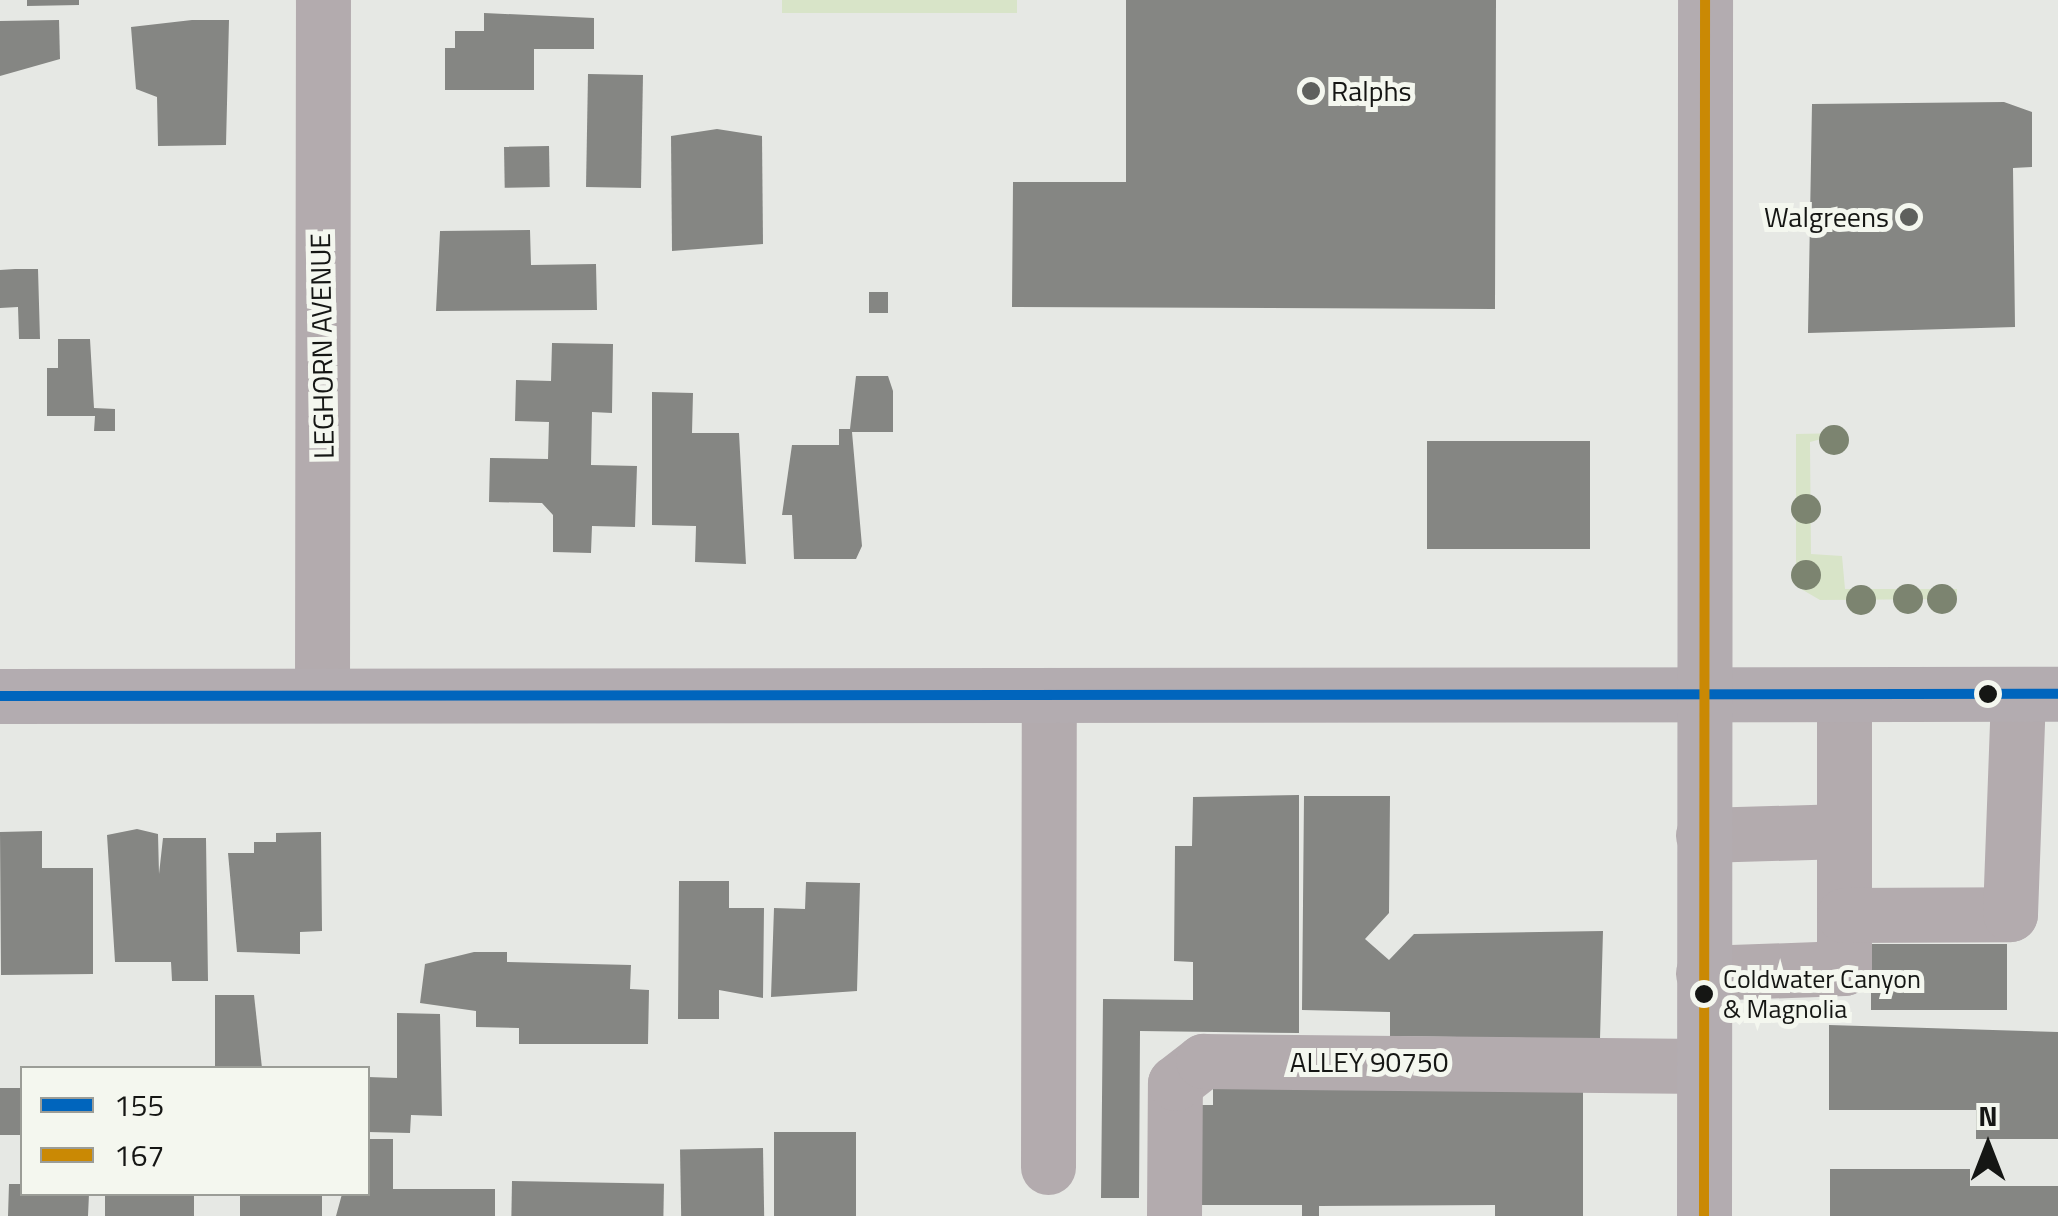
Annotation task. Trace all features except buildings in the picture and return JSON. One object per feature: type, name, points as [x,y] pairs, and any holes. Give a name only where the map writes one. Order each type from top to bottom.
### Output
[{"type":"main road","points":[[1704,1216],[1705,0]]},
{"type":"main road","points":[[0,696],[322,693],[1704,699],[2038,694]]},
{"type":"street","name":"LEGHORN AVENUE","points":[[322,693],[323,0]]},
{"type":"street","points":[[1844,915],[2010,914],[2038,694]]},
{"type":"street","points":[[1703,973],[1844,968],[1844,697]]},
{"type":"street","points":[[1048,1167],[1049,698]]},
{"type":"street","points":[[1703,835],[1844,831]]},
{"type":"street","name":"ALLEY 90750","points":[[1174,1216],[1176,1083],[1202,1061],[1704,1066]]},
{"type":"green space","points":[[782,0],[1017,0],[1017,13],[782,13]]},
{"type":"green space","points":[[1844,433],[1810,442],[1811,554],[1842,556],[1845,589],[1957,589],[1957,599],[1820,600],[1796,586],[1796,434]]},
{"type":"transit line","name":"167","points":[[1704,1216],[1705,0]]},
{"type":"transit line","name":"155","points":[[0,696],[2058,694]]},
{"type":"place","name":"Ralphs","points":[[1311,91]]},
{"type":"place","name":"Walgreens","points":[[1909,217]]},
{"type":"place","name":"Coldwater Canyon & Magnolia","points":[[1704,994]]}]
